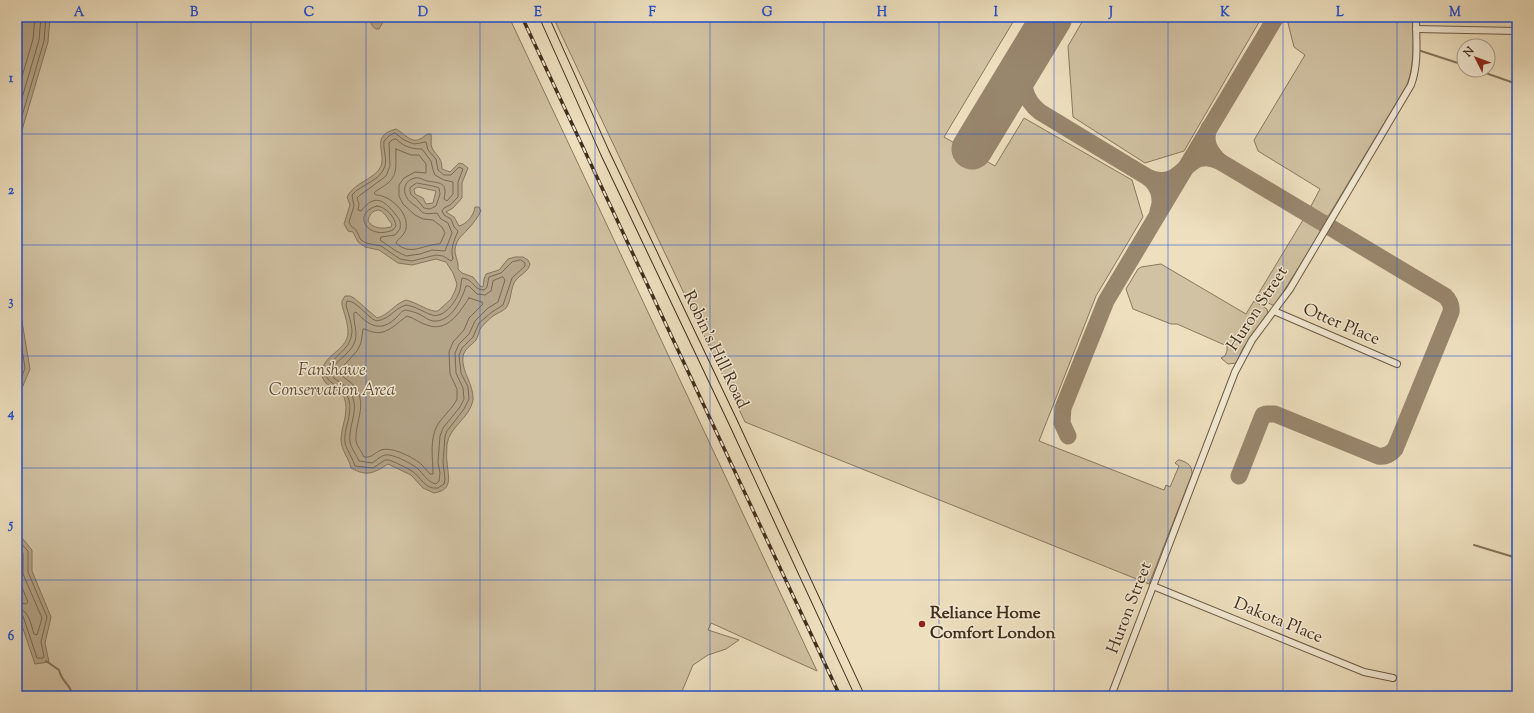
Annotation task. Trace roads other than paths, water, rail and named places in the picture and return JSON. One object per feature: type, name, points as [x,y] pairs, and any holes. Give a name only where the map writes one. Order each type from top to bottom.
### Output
[{"type":"main road","name":"Robin's Hill Road","points":[[544,17],[604,153],[733,422],[860,696]]},
{"type":"street","name":"Huron Street","points":[[1111,696],[1235,372],[1252,340],[1274,312],[1308,259],[1411,85],[1415,74],[1416,17]]},
{"type":"street","points":[[1416,29],[1517,31]]},
{"type":"street","name":"Otter Place","points":[[1274,312],[1397,364]]},
{"type":"street","name":"Dakota Place","points":[[1153,586],[1364,672],[1393,678]]},
{"type":"water","points":[[17,17],[50,17],[48,42],[17,147]]},
{"type":"water","points":[[371,17],[384,17],[379,29],[374,28],[372,25]]},
{"type":"water","points":[[396,129],[413,140],[421,139],[427,134],[431,134],[431,146],[440,159],[442,169],[450,172],[459,163],[468,168],[462,183],[462,198],[453,208],[446,212],[454,217],[459,226],[470,219],[475,207],[479,207],[481,211],[474,223],[460,238],[456,246],[455,253],[458,269],[462,273],[473,277],[480,286],[483,287],[486,274],[499,270],[508,259],[523,257],[528,260],[530,264],[528,269],[514,283],[506,308],[484,324],[480,329],[476,340],[464,353],[463,362],[472,389],[473,400],[468,412],[452,432],[447,444],[449,477],[447,486],[445,489],[434,493],[423,488],[411,475],[388,464],[379,470],[370,473],[357,471],[351,468],[341,444],[346,402],[342,394],[325,382],[322,374],[326,362],[340,349],[347,338],[347,325],[342,305],[342,301],[345,296],[354,298],[377,318],[381,317],[406,300],[431,310],[438,311],[451,299],[457,284],[453,273],[446,262],[436,259],[412,265],[398,263],[379,250],[365,247],[358,242],[353,232],[348,231],[344,224],[350,205],[347,197],[350,192],[375,174],[381,166],[381,140],[388,132]],"holes":[[[418,187],[436,191],[433,203],[426,204],[423,198],[415,194],[414,189]],[[378,210],[386,216],[392,224],[391,227],[378,228],[370,224],[368,221],[369,217],[374,211]]]},
{"type":"water","points":[[17,292],[30,369],[17,400]]},
{"type":"water","points":[[17,532],[32,550],[32,571],[51,617],[45,643],[49,662],[35,664],[19,617],[17,617]]},
{"type":"waterway","points":[[1421,51],[1456,62]]},
{"type":"waterway","points":[[1496,77],[1517,84]]},
{"type":"waterway","points":[[1474,545],[1517,558]]},
{"type":"waterway","points":[[46,661],[59,670],[73,696]]},
{"type":"railway","points":[[522,17],[840,696]]},
{"type":"place","name":"Reliance Home Comfort London","points":[[922,624]]},
{"type":"park label","name":"Fanshawe Conservation Area","points":[[332,381]]}]
